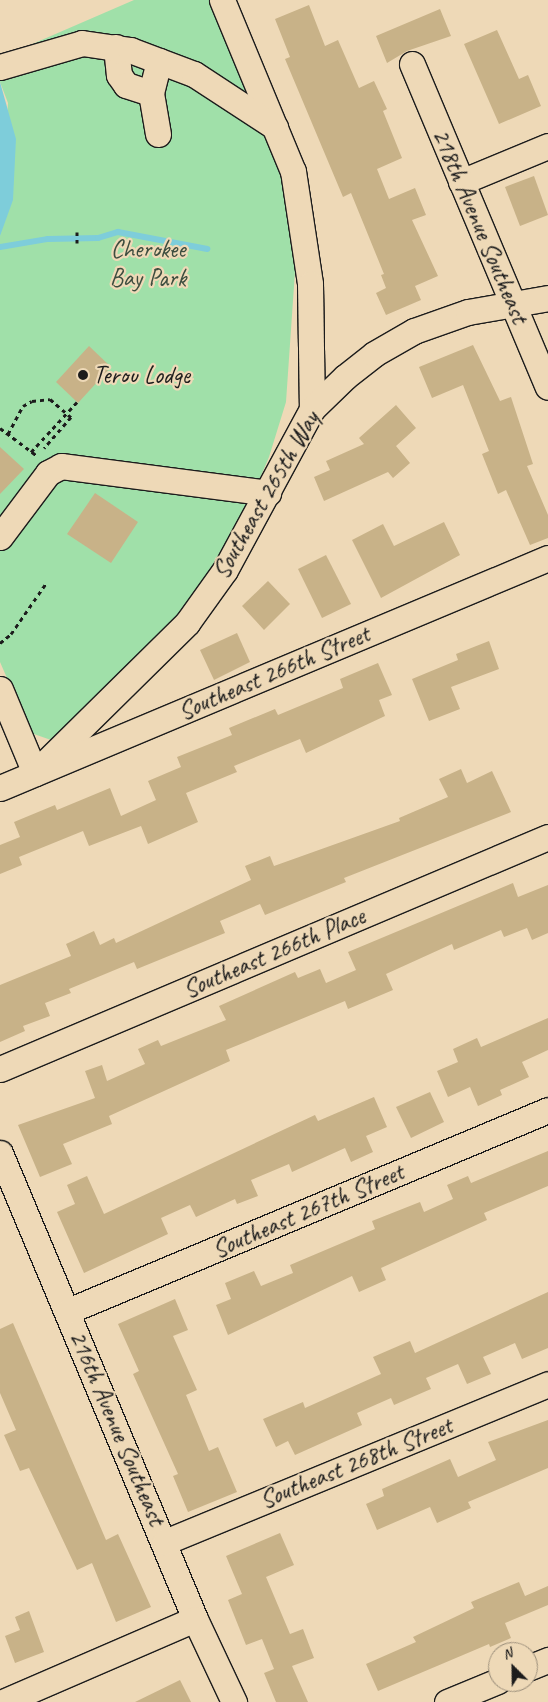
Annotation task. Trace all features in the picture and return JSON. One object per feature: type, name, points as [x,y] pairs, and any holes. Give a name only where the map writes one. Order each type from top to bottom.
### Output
[{"type":"street","points":[[223,0],[293,171],[310,284],[312,409]]},
{"type":"street","points":[[0,67],[82,43],[116,47],[194,74],[275,127]]},
{"type":"street","points":[[116,47],[119,75],[126,85],[151,93]]},
{"type":"street","points":[[158,134],[151,93],[159,61]]},
{"type":"street","name":"218th Avenue Southeast","points":[[412,64],[548,388]]},
{"type":"street","points":[[461,182],[548,146]]},
{"type":"street","name":"Southeast 265th Way","points":[[35,772],[187,623],[225,570],[312,409],[374,354],[414,331],[468,312],[548,298]]},
{"type":"street","points":[[0,537],[36,487],[46,463],[268,493]]},
{"type":"street","name":"Southeast 266th Street","points":[[0,788],[548,558]]},
{"type":"street","points":[[0,689],[35,772]]},
{"type":"street","name":"Southeast 266th Place","points":[[0,1069],[548,838]]},
{"type":"street","name":"Southeast 267th Street","points":[[68,1312],[548,1110]]},
{"type":"street","name":"216th Avenue Southeast","points":[[0,1153],[165,1542],[195,1619],[234,1702]]},
{"type":"street","name":"Southeast 268th Street","points":[[165,1542],[548,1384]]},
{"type":"street","points":[[2,1702],[195,1619]]},
{"type":"street","points":[[447,1702],[488,1685]]},
{"type":"path","points":[[77,232],[77,243]]},
{"type":"path","points":[[0,428],[46,463],[71,417],[50,399],[32,401],[23,406],[8,434]]},
{"type":"path","points":[[31,452],[77,402]]},
{"type":"path","points":[[0,643],[11,634],[47,582]]},
{"type":"green space","name":"Cherokee Bay Park","points":[[134,0],[216,0],[289,170],[298,228],[286,402],[269,457],[229,551],[173,624],[51,740],[31,733],[0,662],[0,236],[8,103],[0,82],[0,58]]},
{"type":"water","points":[[0,82],[16,139],[13,200],[0,236]]},
{"type":"building","points":[[309,5],[325,46],[338,40],[359,88],[374,81],[387,109],[383,111],[402,158],[377,169],[389,199],[415,188],[426,215],[412,220],[438,276],[415,286],[421,300],[386,315],[376,293],[386,288],[381,275],[384,274],[351,193],[343,197],[285,59],[290,57],[275,19]]},
{"type":"building","points":[[440,9],[451,36],[407,51],[387,63],[376,36]]},
{"type":"building","points":[[497,30],[519,79],[528,75],[541,106],[499,124],[464,44]]},
{"type":"building","points":[[534,176],[548,215],[520,226],[505,187]]},
{"type":"building","points":[[473,345],[500,401],[511,397],[533,464],[527,466],[548,515],[548,538],[530,545],[506,490],[498,494],[482,454],[489,451],[463,385],[432,398],[419,367]]},
{"type":"building","name":"Terou Lodge","points":[[89,346],[111,367],[78,403],[56,382]]},
{"type":"building","points":[[396,405],[416,428],[396,446],[410,463],[393,478],[388,472],[324,501],[314,477],[330,470],[326,461],[364,444],[359,438]]},
{"type":"building","points":[[0,447],[24,469],[0,494]]},
{"type":"building","points":[[95,493],[138,522],[111,563],[67,534]]},
{"type":"building","points":[[444,522],[460,555],[381,598],[352,540],[383,524],[394,546]]},
{"type":"building","points":[[326,555],[351,604],[322,618],[298,569]]},
{"type":"building","points":[[268,581],[290,604],[264,630],[242,606]]},
{"type":"building","points":[[237,633],[250,662],[214,680],[200,650]]},
{"type":"building","points":[[489,641],[499,669],[451,687],[460,709],[429,721],[412,679],[458,660],[456,654]]},
{"type":"building","points":[[378,663],[392,695],[379,700],[385,716],[306,753],[300,739],[234,766],[237,772],[186,793],[198,822],[148,844],[141,826],[89,846],[83,831],[19,857],[22,865],[0,874],[0,845],[20,837],[14,822],[55,805],[57,810],[110,788],[121,816],[156,800],[148,781],[181,767],[177,757],[232,735],[229,728],[275,709],[278,715],[343,688],[340,679]]},
{"type":"building","points":[[461,769],[467,783],[492,771],[511,812],[344,878],[346,882],[265,915],[260,904],[220,921],[225,933],[137,969],[134,962],[69,989],[71,993],[45,1003],[50,1016],[23,1026],[25,1031],[0,1042],[0,985],[71,956],[66,944],[94,931],[100,945],[114,938],[116,943],[251,880],[245,866],[270,856],[274,866],[400,821],[399,818],[448,797],[439,779]]},
{"type":"building","points":[[513,883],[518,897],[548,885],[548,933],[532,940],[527,928],[504,937],[501,930],[454,950],[452,944],[386,974],[393,990],[348,1009],[345,1001],[226,1050],[230,1061],[109,1116],[112,1124],[63,1144],[72,1164],[40,1177],[18,1125],[95,1098],[85,1071],[102,1065],[107,1081],[145,1064],[138,1049],[158,1040],[161,1046],[226,1020],[219,1006],[295,972],[298,978],[320,969],[326,983],[356,970],[348,952]]},
{"type":"building","points":[[548,1018],[548,1050],[522,1062],[529,1077],[500,1090],[502,1095],[478,1106],[470,1087],[448,1097],[437,1071],[458,1062],[453,1049],[477,1038],[481,1047]]},
{"type":"building","points":[[430,1092],[444,1122],[411,1138],[396,1107]]},
{"type":"building","points":[[374,1097],[387,1127],[366,1136],[373,1152],[351,1162],[345,1148],[292,1172],[289,1164],[251,1180],[258,1196],[237,1204],[235,1199],[196,1217],[190,1205],[161,1218],[168,1234],[84,1273],[57,1212],[75,1204],[67,1185],[87,1176],[104,1214],[315,1115],[318,1121]]},
{"type":"building","points":[[548,1151],[548,1186],[484,1213],[487,1220],[381,1268],[386,1280],[359,1292],[352,1276],[228,1335],[216,1305],[231,1299],[225,1283],[254,1271],[261,1286],[293,1273],[290,1265],[375,1229],[372,1221],[420,1202],[424,1212],[453,1199],[447,1185],[468,1176],[471,1183]]},
{"type":"building","points":[[548,1292],[548,1348],[522,1359],[515,1343],[483,1357],[491,1374],[467,1384],[458,1364],[426,1378],[431,1389],[394,1405],[391,1398],[357,1413],[362,1425],[295,1455],[288,1441],[276,1447],[263,1419],[303,1402],[305,1408],[381,1374],[373,1357],[410,1341],[415,1353]]},
{"type":"building","points":[[175,1299],[188,1330],[173,1336],[197,1390],[186,1395],[209,1451],[218,1447],[237,1492],[188,1512],[173,1476],[178,1474],[133,1374],[139,1371],[118,1324]]},
{"type":"building","points":[[13,1323],[106,1540],[118,1534],[151,1607],[116,1622],[92,1563],[77,1570],[29,1468],[20,1471],[4,1435],[16,1430],[0,1393],[0,1329]]},
{"type":"building","points":[[548,1420],[548,1468],[468,1502],[471,1508],[437,1523],[430,1507],[377,1530],[366,1504],[384,1496],[382,1489],[450,1459],[458,1477],[496,1460],[488,1442]]},
{"type":"building","points":[[280,1533],[294,1565],[266,1577],[290,1634],[303,1629],[314,1658],[292,1666],[308,1702],[276,1702],[264,1673],[274,1669],[262,1639],[246,1645],[228,1600],[242,1594],[226,1556]]},
{"type":"building","points":[[519,1582],[525,1596],[548,1586],[548,1605],[505,1623],[511,1638],[502,1642],[488,1642],[488,1644],[378,1691],[366,1664],[416,1642],[413,1637],[474,1608],[471,1602]]},
{"type":"building","points":[[29,1611],[44,1652],[15,1663],[5,1636],[20,1630],[15,1617]]},
{"type":"building","points":[[180,1680],[191,1702],[135,1702]]},
{"type":"waterway","points":[[0,247],[48,239],[98,238],[118,232],[207,249]]},
{"type":"place","name":"Terou Lodge","points":[[83,375]]}]
